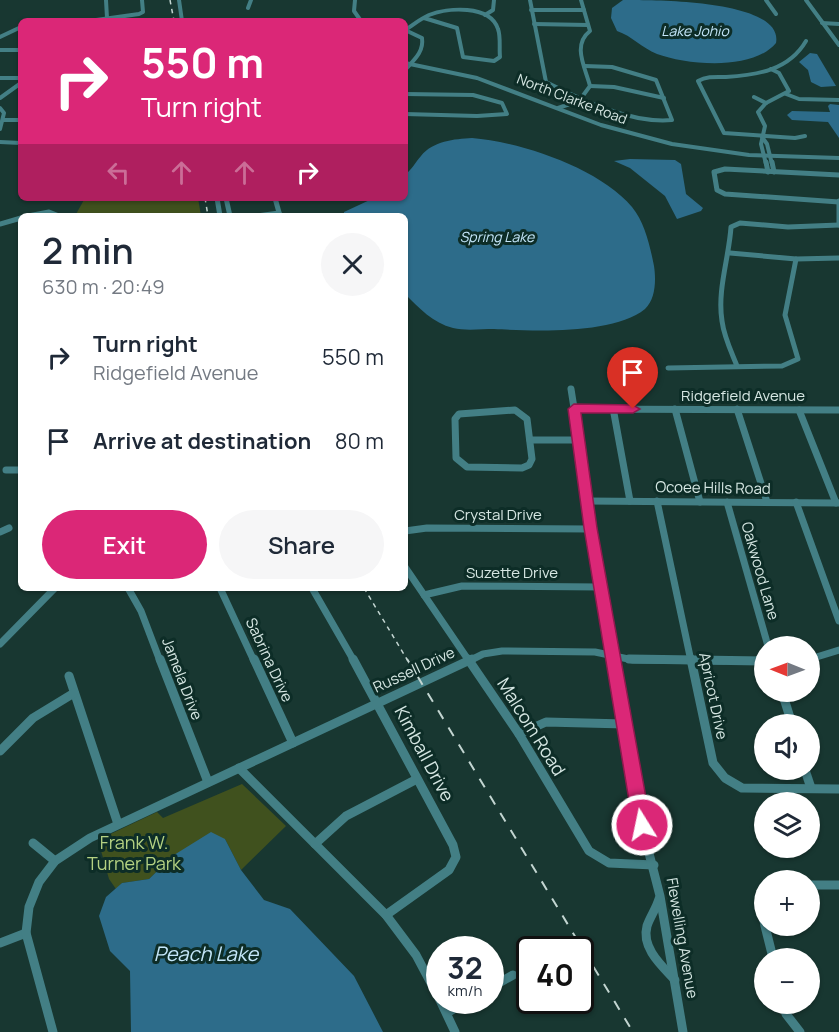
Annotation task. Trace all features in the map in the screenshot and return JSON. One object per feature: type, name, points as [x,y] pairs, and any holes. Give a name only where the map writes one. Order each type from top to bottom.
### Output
[{"type":"street","points":[[106,0],[107,18],[142,14],[142,0]]},
{"type":"street","points":[[178,0],[181,18]]},
{"type":"street","points":[[248,8],[251,0]]},
{"type":"street","points":[[355,0],[354,11],[359,18]]},
{"type":"street","points":[[408,28],[424,18],[445,11],[485,15],[493,10],[494,0]]},
{"type":"street","points":[[530,0],[543,79],[582,98],[635,116],[667,122],[672,118],[659,83],[651,76],[612,67],[585,66]]},
{"type":"street","points":[[561,107],[582,98],[590,86],[579,45],[581,39],[590,31],[581,0]]},
{"type":"street","points":[[766,0],[776,14]]},
{"type":"street","points":[[806,0],[839,45]]},
{"type":"street","points":[[531,10],[584,10]]},
{"type":"street","points":[[424,18],[457,28],[463,57],[498,61],[500,57],[498,28],[485,15]]},
{"type":"street","points":[[822,23],[839,23]]},
{"type":"street","points":[[534,24],[588,25]]},
{"type":"street","points":[[0,37],[18,28]]},
{"type":"street","points":[[408,31],[422,38],[423,43],[408,62]]},
{"type":"street","points":[[805,136],[762,137],[724,133],[698,81],[700,78],[737,76],[771,69],[795,58],[806,41]]},
{"type":"street","points":[[0,50],[18,52]]},
{"type":"street","name":"North Clarke Road","points":[[408,62],[477,78],[561,107],[601,125],[645,138],[700,149],[767,155],[839,156]]},
{"type":"street","points":[[771,69],[779,73],[789,88],[786,94],[766,103],[758,111],[765,126],[761,144],[774,172]]},
{"type":"street","points":[[0,77],[18,79]]},
{"type":"street","points":[[590,86],[614,87],[664,98]]},
{"type":"street","points":[[0,98],[18,90]]},
{"type":"street","points":[[408,94],[478,95],[502,103],[507,114],[503,117],[483,118],[466,114],[408,114]]},
{"type":"street","points":[[786,94],[799,99],[839,100]]},
{"type":"street","points":[[754,98],[766,103]]},
{"type":"street","points":[[0,108],[4,113],[0,129]]},
{"type":"street","points":[[3,120],[18,120]]},
{"type":"street","points":[[762,137],[767,144],[768,172]]},
{"type":"street","points":[[0,142],[18,143]]},
{"type":"street","points":[[761,144],[767,144]]},
{"type":"street","points":[[737,366],[721,318],[720,303],[733,224],[788,227],[839,225],[839,202],[820,198],[778,199],[726,194],[717,190],[714,172],[717,170],[839,174]]},
{"type":"street","points":[[0,224],[18,219]]},
{"type":"street","points":[[730,253],[796,259],[839,258]]},
{"type":"street","points":[[668,368],[782,366],[798,359],[785,315],[796,259]]},
{"type":"street","name":"Flewelling Avenue","points":[[571,389],[591,528],[642,825],[660,896],[683,1032]]},
{"type":"street","points":[[613,408],[630,501]]},
{"type":"street","name":"Ridgefield Avenue","points":[[574,409],[839,410]]},
{"type":"street","points":[[675,409],[700,502]]},
{"type":"street","points":[[515,410],[527,418],[531,440],[532,459],[529,465],[522,468],[467,467],[456,458],[455,419],[459,414],[467,412],[515,410]]},
{"type":"street","points":[[737,410],[767,502]]},
{"type":"street","points":[[799,410],[837,503]]},
{"type":"street","points":[[531,440],[579,440]]},
{"type":"street","points":[[6,470],[18,470]]},
{"type":"street","name":"Ocoee Hills Road","points":[[588,501],[837,503]]},
{"type":"street","name":"Apricot Drive","points":[[657,501],[713,763],[719,773],[731,784],[742,788],[839,789]]},
{"type":"street","name":"Oakwood Lane","points":[[727,502],[765,636]]},
{"type":"street","points":[[796,502],[839,621]]},
{"type":"street","points":[[0,532],[9,528]]},
{"type":"street","name":"Crystal Drive","points":[[408,531],[427,528],[591,528]]},
{"type":"street","name":"Malcom Road","points":[[408,571],[519,734],[589,851],[609,863],[654,866]]},
{"type":"street","name":"Suzette Drive","points":[[424,595],[462,586],[601,587]]},
{"type":"street","points":[[0,644],[52,591]]},
{"type":"street","name":"Jamela Drive","points":[[130,591],[141,611],[208,782]]},
{"type":"street","name":"Sabrina Drive","points":[[221,591],[293,743]]},
{"type":"street","name":"Kimball Drive","points":[[314,591],[378,703],[453,844],[456,857],[448,870],[386,915]]},
{"type":"street","points":[[820,655],[839,650]]},
{"type":"street","name":"Russell Drive","points":[[53,1032],[26,933],[29,907],[39,882],[55,861],[70,849],[118,824],[483,654],[502,651],[595,652],[633,660],[754,661]]},
{"type":"street","points":[[69,676],[118,824]]},
{"type":"street","points":[[0,751],[27,720],[47,706],[74,693]]},
{"type":"street","points":[[519,734],[546,722],[625,724]]},
{"type":"street","points":[[239,768],[386,915],[416,955],[426,974]]},
{"type":"street","points":[[315,844],[331,827],[346,816],[417,779]]},
{"type":"street","points":[[808,780],[811,788]]},
{"type":"street","points":[[33,843],[55,861]]},
{"type":"street","points":[[820,885],[839,885]]},
{"type":"street","points":[[660,896],[649,921],[646,937],[654,957],[675,980]]},
{"type":"street","points":[[0,943],[26,933]]},
{"type":"street","points":[[504,980],[513,975]]},
{"type":"street","points":[[447,1014],[455,1032]]},
{"type":"street","points":[[786,1014],[800,1032]]},
{"type":"green space","points":[[83,201],[198,201],[200,213],[77,213]]},
{"type":"green space","name":"Frank W. Turner Park","points":[[242,784],[286,826],[241,870],[225,839],[174,855],[149,879],[122,883],[116,889],[109,879],[98,840],[157,812],[163,818]]},
{"type":"water","name":"Lake Johio","points":[[623,0],[688,2],[740,10],[760,18],[773,29],[776,43],[766,52],[736,62],[702,63],[670,58],[657,54],[617,31],[611,18],[612,8]]},
{"type":"water","points":[[810,53],[817,54],[836,86],[821,87],[811,82],[808,70],[799,62]]},
{"type":"water","points":[[830,104],[839,105],[839,138],[828,122],[792,120],[787,115],[792,111],[830,112],[828,106]]},
{"type":"water","name":"Spring Lake","points":[[472,138],[492,141],[535,151],[580,169],[618,193],[637,213],[649,243],[655,283],[649,305],[631,317],[613,323],[572,330],[453,328],[439,323],[427,314],[408,297],[408,213],[344,212],[368,201],[408,201],[408,172],[432,147],[458,139]]},
{"type":"water","points":[[675,160],[681,164],[686,194],[703,208],[701,211],[677,219],[665,196],[630,168],[614,161]]},
{"type":"water","name":"Peach Lake","points":[[211,832],[225,839],[241,870],[264,900],[290,909],[354,976],[383,1032],[131,1032],[130,971],[110,951],[99,916],[106,897],[122,883],[149,879],[174,855]]},
{"type":"railway","points":[[170,0],[173,18]]},
{"type":"railway","points":[[206,201],[208,213]]},
{"type":"railway","points":[[366,591],[408,661]]},
{"type":"railway","points":[[407,659],[633,1032]]},
{"type":"route","points":[[633,409],[574,409],[591,528],[642,825]]}]
